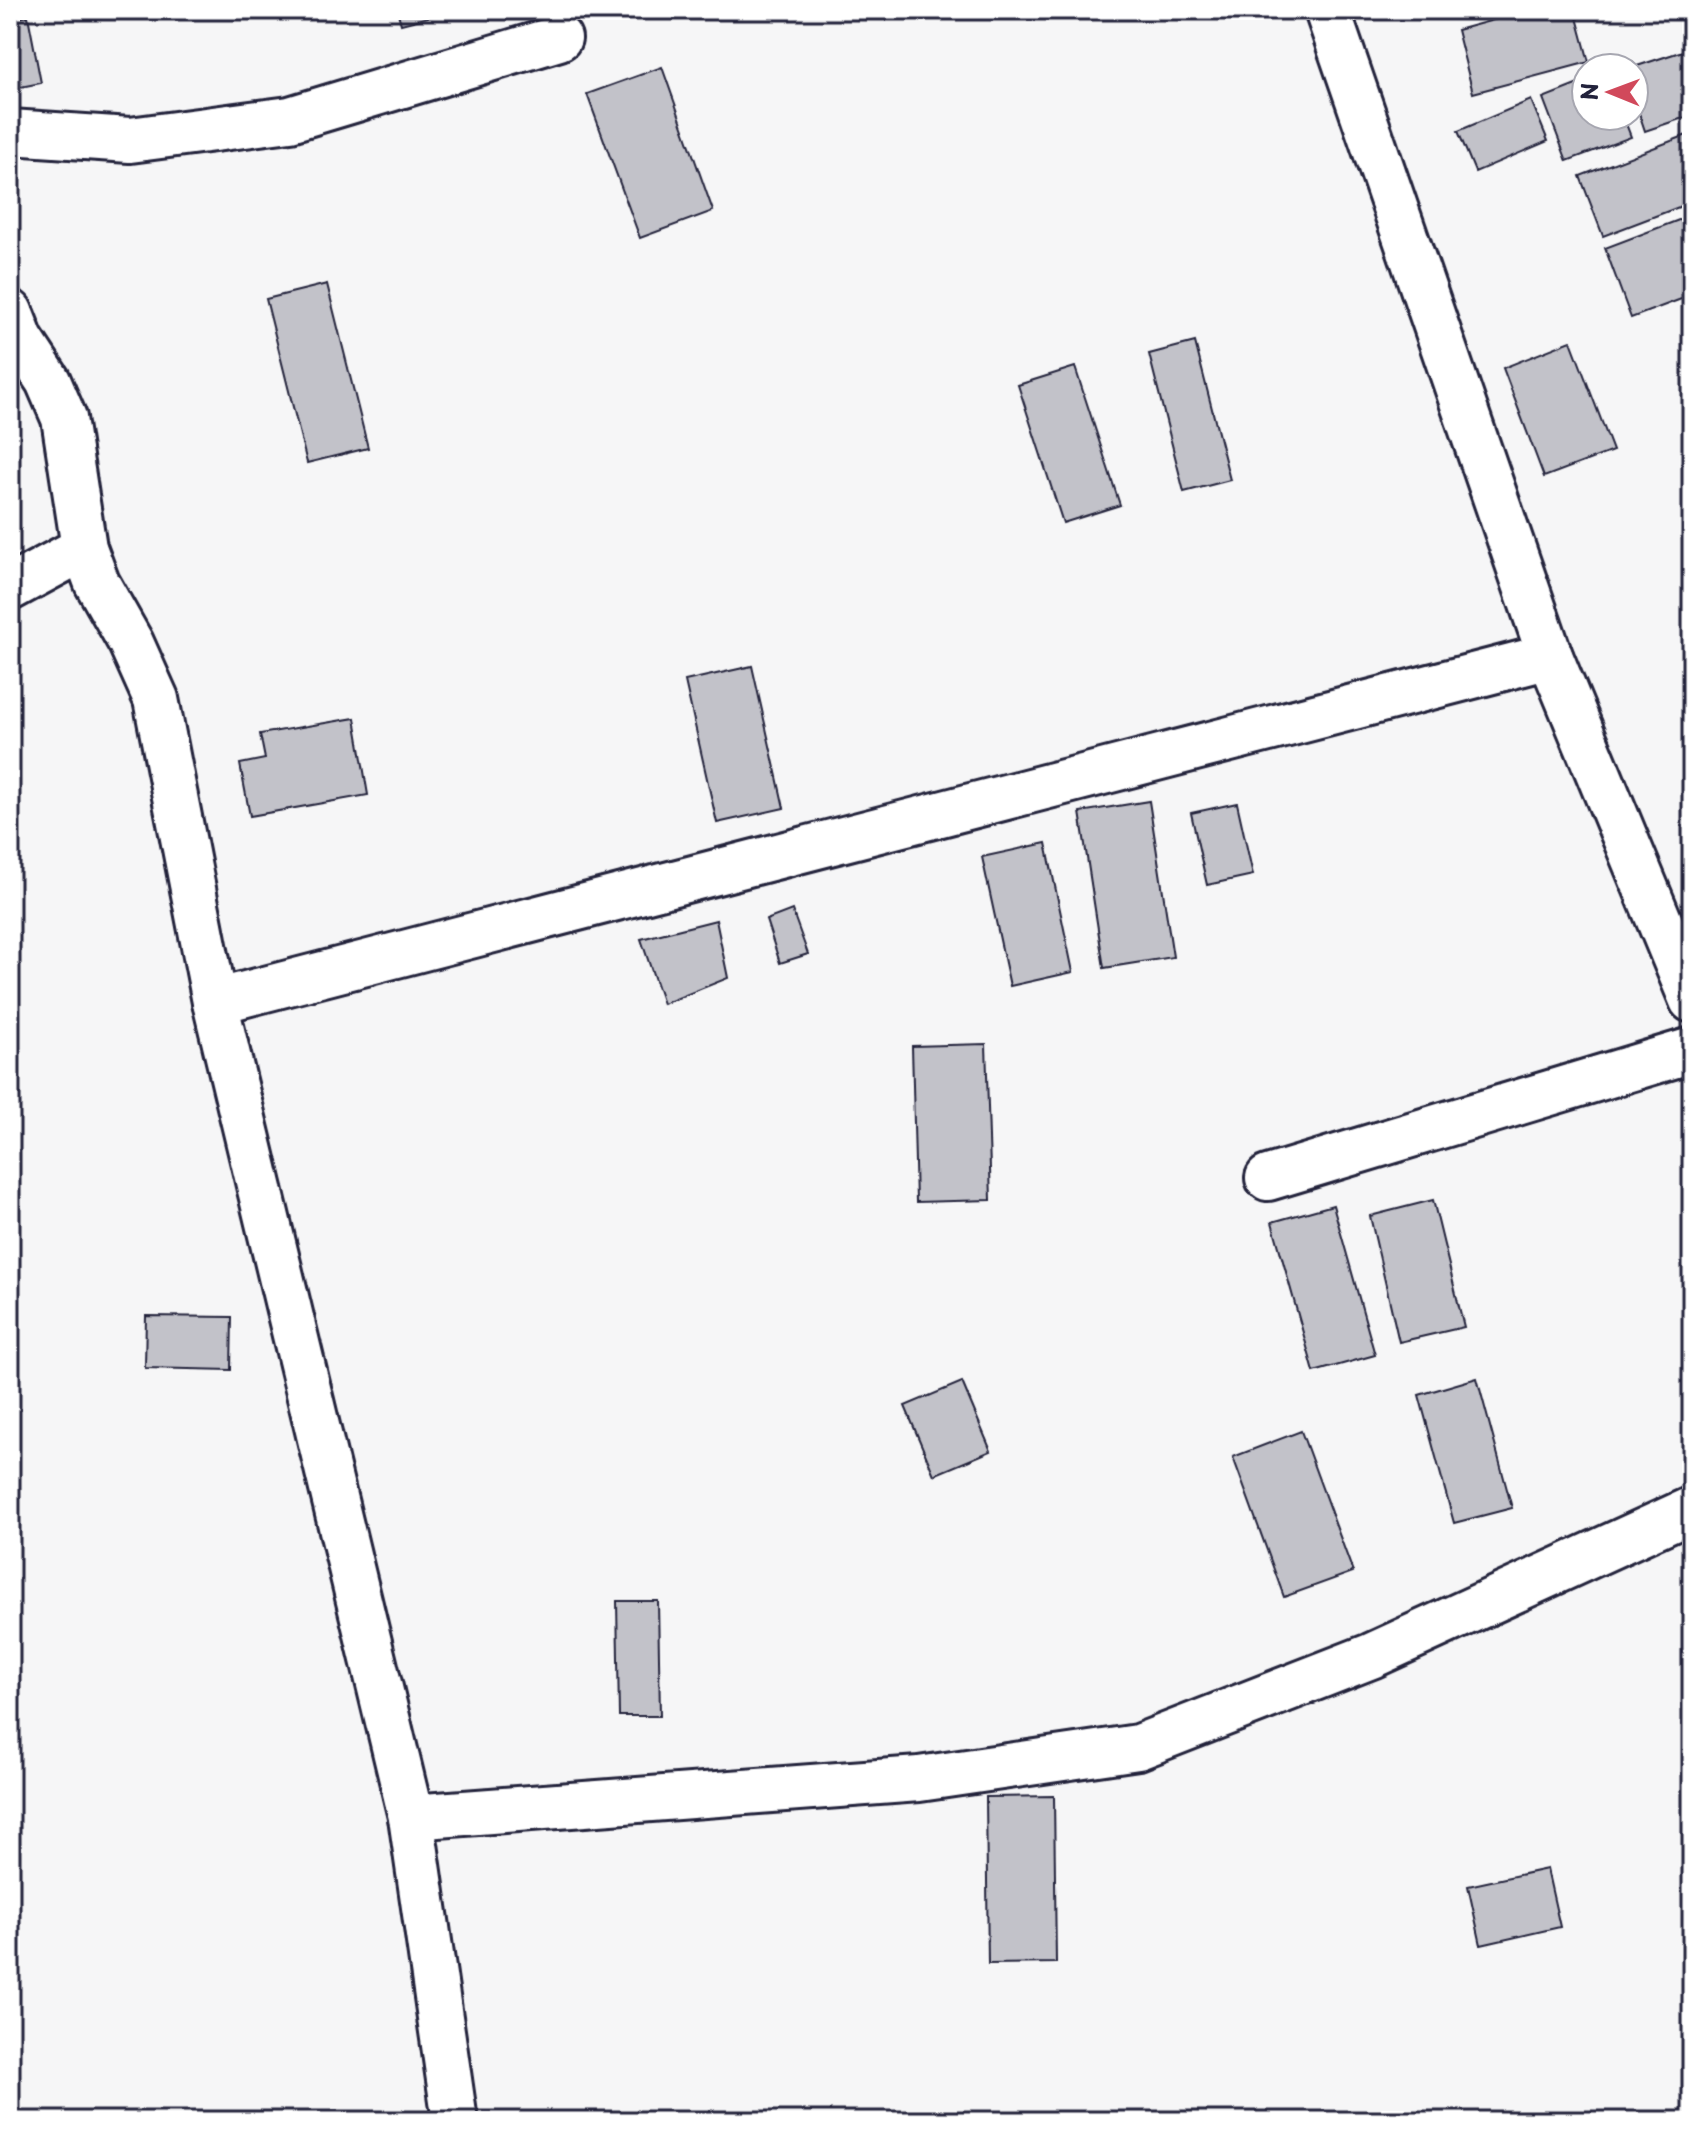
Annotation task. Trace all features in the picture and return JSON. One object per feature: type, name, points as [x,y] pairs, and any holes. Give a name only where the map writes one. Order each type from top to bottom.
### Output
[{"type":"street","points":[[1327,10],[1550,656],[1692,1000]]},
{"type":"street","points":[[10,132],[130,140],[290,119],[559,38]]},
{"type":"street","points":[[10,312],[21,340],[48,381],[64,418],[84,548],[97,583],[131,643],[156,699],[215,1002],[411,1817],[455,2121]]},
{"type":"street","points":[[10,588],[84,548]]},
{"type":"street","points":[[215,1002],[1550,656]]},
{"type":"street","points":[[1268,1178],[1692,1050]]},
{"type":"street","points":[[411,1817],[919,1779],[1138,1747],[1371,1656],[1692,1509]]},
{"type":"building","points":[[397,10],[456,10],[401,24]]},
{"type":"building","points":[[1530,10],[1575,10],[1586,52],[1570,52],[1570,67],[1473,93],[1457,30]]},
{"type":"building","points":[[28,16],[41,83],[10,89],[10,20]]},
{"type":"building","points":[[1692,48],[1692,115],[1650,129],[1650,62]]},
{"type":"building","points":[[662,67],[713,211],[640,238],[587,94]]},
{"type":"building","points":[[1570,87],[1570,132],[1629,132],[1631,137],[1567,161],[1543,98]]},
{"type":"building","points":[[1531,100],[1548,141],[1475,172],[1458,131]]},
{"type":"building","points":[[1692,133],[1692,202],[1603,236],[1580,176]]},
{"type":"building","points":[[1692,215],[1692,295],[1631,318],[1605,248]]},
{"type":"building","points":[[327,284],[368,448],[307,463],[266,299]]},
{"type":"building","points":[[1571,341],[1613,451],[1544,477],[1503,368]]},
{"type":"building","points":[[1195,342],[1230,480],[1184,492],[1149,354]]},
{"type":"building","points":[[1075,367],[1120,505],[1063,523],[1018,385]]},
{"type":"building","points":[[752,666],[784,808],[717,823],[685,681]]},
{"type":"building","points":[[355,718],[368,795],[250,816],[240,764],[265,759],[260,734]]},
{"type":"building","points":[[1149,801],[1173,957],[1104,968],[1080,812]]},
{"type":"building","points":[[1237,803],[1253,875],[1207,885],[1191,813]]},
{"type":"building","points":[[1046,843],[1073,972],[1010,986],[982,857]]},
{"type":"building","points":[[792,910],[808,954],[780,963],[766,920]]},
{"type":"building","points":[[716,920],[728,978],[663,1004],[641,939]]},
{"type":"building","points":[[986,1044],[991,1200],[916,1202],[912,1046]]},
{"type":"building","points":[[10,1190],[17,1240],[10,1241]]},
{"type":"building","points":[[1433,1200],[1464,1327],[1399,1342],[1370,1216]]},
{"type":"building","points":[[1333,1205],[1375,1355],[1314,1372],[1272,1222]]},
{"type":"building","points":[[146,1316],[232,1317],[231,1370],[145,1368]]},
{"type":"building","points":[[1477,1378],[1512,1508],[1454,1523],[1419,1395]]},
{"type":"building","points":[[962,1382],[991,1451],[934,1475],[905,1406]]},
{"type":"building","points":[[1301,1431],[1353,1572],[1284,1597],[1233,1457]]},
{"type":"building","points":[[617,1601],[658,1601],[660,1716],[619,1716]]},
{"type":"building","points":[[1054,1796],[1056,1963],[988,1964],[986,1797]]},
{"type":"building","points":[[1547,1869],[1560,1927],[1481,1945],[1468,1886]]}]
